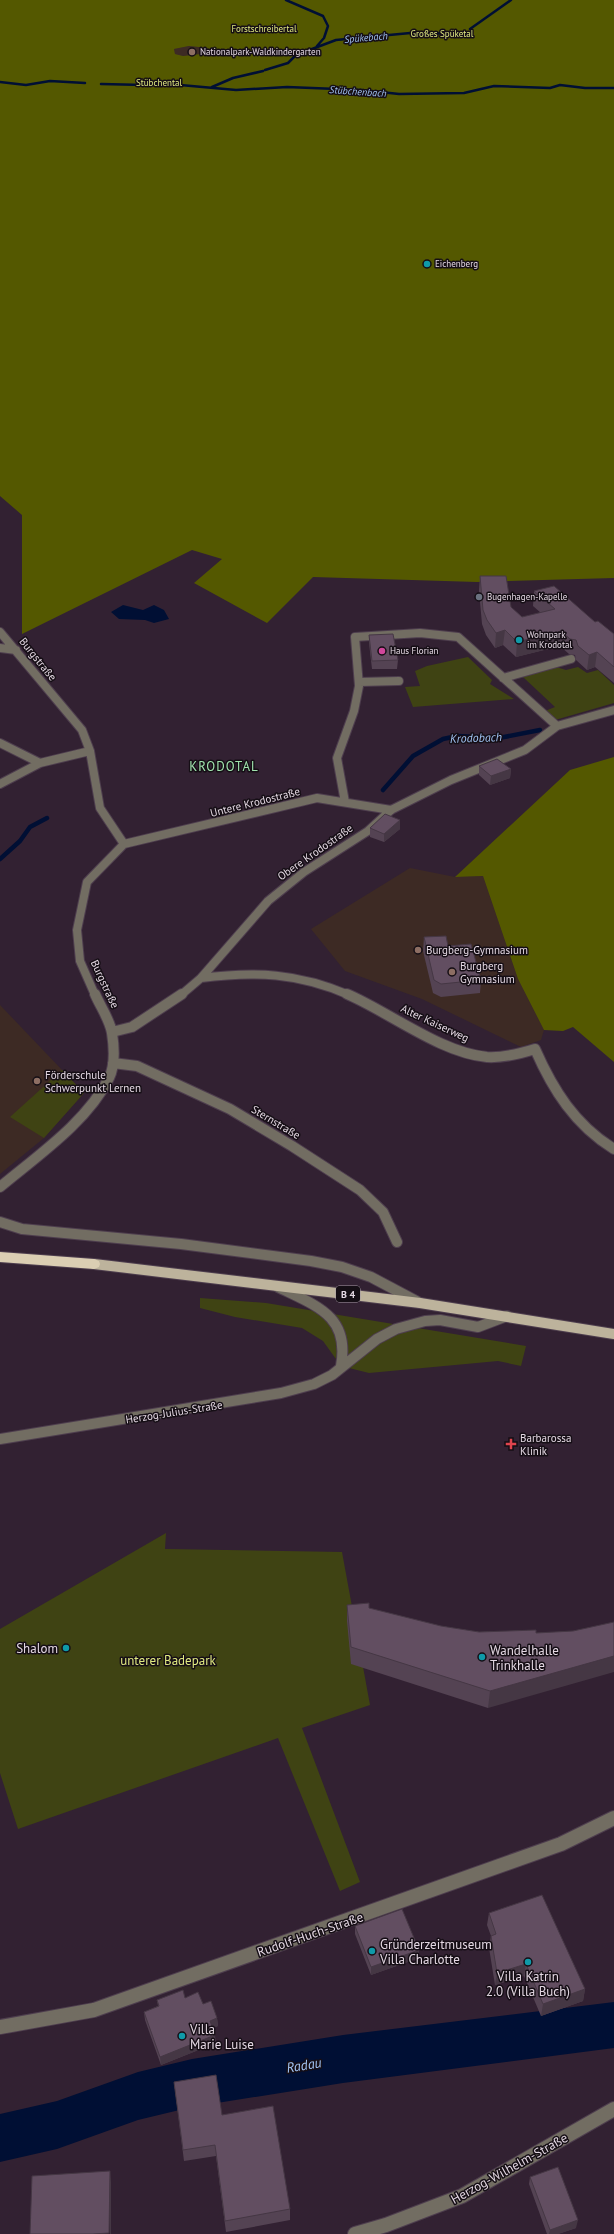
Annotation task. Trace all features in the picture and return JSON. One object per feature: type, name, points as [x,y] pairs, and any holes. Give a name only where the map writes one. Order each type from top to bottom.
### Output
[{"type":"highway","name":"B 4","points":[[0,1257],[94,1264]]},
{"type":"main road","name":"B 4","points":[[94,1264],[420,1303],[507,1316]]},
{"type":"main road","name":"Herzog-Julius-Straße","points":[[507,1316],[614,1334]]},
{"type":"street","name":"Burgstraße","points":[[0,632],[82,730],[90,751],[100,808],[124,844],[87,882],[77,930],[80,960],[112,1032],[113,1063],[110,1077],[97,1097],[68,1131],[0,1187]]},
{"type":"street","points":[[345,802],[337,758],[354,712],[358,682],[354,638],[444,633],[458,637],[557,726]]},
{"type":"street","points":[[0,648],[16,650]]},
{"type":"street","points":[[502,678],[571,659]]},
{"type":"street","points":[[358,682],[399,681]]},
{"type":"street","name":"Obere Krodostraße","points":[[112,1032],[132,1027],[168,1004],[201,978],[268,901],[304,872],[368,831],[391,810],[451,780],[519,753],[557,726],[614,710]]},
{"type":"street","points":[[0,743],[40,763]]},
{"type":"street","points":[[0,784],[40,763],[90,751]]},
{"type":"street","name":"Untere Krodostraße","points":[[124,844],[317,798],[391,810]]},
{"type":"street","name":"Alter Kaiserweg","points":[[201,978],[246,973],[284,975],[309,980],[342,992],[439,1040],[482,1056],[501,1056],[535,1049],[546,1076],[579,1123],[600,1142],[614,1150]]},
{"type":"street","name":"Sternstraße","points":[[113,1063],[137,1066],[223,1105],[292,1146],[360,1190],[384,1212],[397,1242]]},
{"type":"street","points":[[0,1222],[22,1229],[181,1244],[311,1261],[342,1267],[371,1277],[420,1303]]},
{"type":"street","points":[[276,1286],[315,1305],[333,1319],[339,1327],[344,1341],[344,1356],[341,1366]]},
{"type":"street","name":"Herzog-Julius-Straße","points":[[0,1439],[266,1396],[314,1384],[332,1375],[341,1366],[377,1339],[410,1324],[440,1320],[478,1326],[507,1316]]},
{"type":"street","name":"Rudolf-Huch-Straße","points":[[0,2027],[94,2010],[561,1844],[614,1818]]},
{"type":"street","name":"Herzog-Wilhelm-Straße","points":[[354,2234],[386,2225],[462,2196],[614,2109]]},
{"type":"shaded area","name":"Nationalpark-Waldkindergarten","points":[[189,46],[208,48],[210,54],[183,56],[175,54],[174,49]]},
{"type":"shaded area","name":"Burgberg-Gymnasium","points":[[410,868],[455,877],[483,876],[518,979],[544,1030],[541,1040],[521,1047],[422,999],[345,971],[311,929]]},
{"type":"shaded area","name":"Förderschule Schwerpunkt Lernen","points":[[0,1005],[84,1093],[44,1138],[0,1174]]},
{"type":"green space","points":[[0,0],[614,0],[614,578],[477,582],[313,577],[267,623],[194,583],[222,559],[192,550],[22,634],[22,515],[0,496]],"holes":[[[189,46],[208,48],[210,53],[183,56],[175,54],[174,49]]]},
{"type":"green space","points":[[468,657],[492,680],[490,684],[514,699],[413,707],[405,687],[420,686],[415,671],[427,666]]},
{"type":"green space","points":[[556,667],[566,670],[578,667],[587,673],[598,670],[614,685],[614,703],[555,720],[545,711],[555,707],[523,677]]},
{"type":"green space","points":[[614,757],[614,1062],[573,1027],[563,1031],[544,1030],[518,979],[483,876],[455,877],[570,770]]},
{"type":"green space","points":[[62,1070],[84,1093],[44,1138],[10,1117]]},
{"type":"green space","points":[[200,1298],[266,1303],[526,1346],[521,1366],[498,1361],[369,1373],[341,1366],[323,1341],[302,1328],[235,1317],[200,1308]]},
{"type":"green space","name":"unterer Badepark","points":[[166,1533],[165,1549],[342,1552],[370,1705],[302,1728],[360,1882],[340,1891],[278,1738],[18,1829],[0,1773],[0,1629]]},
{"type":"water","points":[[123,605],[143,610],[154,605],[164,610],[169,619],[154,623],[145,620],[119,619],[111,612]]},
{"type":"building","points":[[480,576],[506,576],[511,607],[522,617],[555,609],[534,591],[554,586],[595,622],[598,621],[614,634],[614,667],[597,652],[589,655],[578,646],[576,640],[570,639],[561,631],[517,642],[505,630],[496,633],[487,620],[483,610]]},
{"type":"building","name":"Haus Florian","points":[[393,634],[398,660],[372,661],[369,635]]},
{"type":"building","points":[[497,759],[511,769],[491,776],[479,766]]},
{"type":"building","points":[[385,814],[400,820],[384,834],[370,828]]},
{"type":"building","name":"Burgberg Gymnasium","points":[[446,936],[448,946],[471,944],[481,980],[441,984],[434,980],[424,937]]},
{"type":"building","name":"Wandelhalle Trinkhalle","points":[[369,1603],[369,1608],[441,1626],[479,1632],[536,1630],[536,1633],[573,1631],[614,1622],[614,1656],[490,1691],[351,1647],[347,1605]]},
{"type":"building","name":"Villa Katrin 2.0 (Villa Buch)","points":[[542,1895],[585,1989],[543,2004],[526,1964],[497,1973],[491,1936],[496,1934],[489,1913]]},
{"type":"building","points":[[402,1909],[419,1950],[371,1967],[355,1926]]},
{"type":"building","name":"Villa Marie Luise","points":[[183,1990],[185,1998],[198,1992],[203,2004],[211,2001],[217,2018],[210,2021],[215,2035],[160,2057],[144,2012],[159,2006],[157,2000]]},
{"type":"building","points":[[216,2075],[222,2115],[273,2106],[290,2209],[225,2221],[215,2145],[183,2150],[174,2082]]},
{"type":"building","points":[[558,2167],[578,2220],[550,2230],[530,2177]]},
{"type":"building","points":[[110,2171],[109,2233],[30,2234],[32,2176]]},
{"type":"waterway","points":[[286,0],[323,16],[328,26],[324,38],[317,46]]},
{"type":"waterway","name":"Spükebach","points":[[470,29],[511,0]]},
{"type":"waterway","name":"Spükebach","points":[[265,70],[288,63],[296,55],[336,40],[421,32],[470,36],[467,32]]},
{"type":"waterway","name":"Spükebach","points":[[212,87],[233,78],[263,71]]},
{"type":"waterway","name":"Stübchenbach","points":[[0,82],[26,85],[50,81],[85,83]]},
{"type":"waterway","name":"Stübchenbach","points":[[101,84],[145,85],[158,83],[236,90],[287,87],[362,90],[399,94],[464,93],[494,86],[550,88],[560,85],[585,88],[614,88]]},
{"type":"waterway","name":"Krodobach","points":[[383,790],[413,756],[443,739],[457,736],[499,738],[540,730]]},
{"type":"waterway","name":"Krodobach","points":[[0,859],[20,841],[30,827],[47,818]]},
{"type":"waterway","name":"Radau","points":[[0,2138],[57,2125],[138,2096],[192,2083],[343,2059],[614,2025]]},
{"type":"place","name":"Nationalpark-Waldkindergarten","points":[[192,52]]},
{"type":"place","name":"Eichenberg","points":[[427,264]]},
{"type":"place","name":"Bugenhagen-Kapelle","points":[[479,597]]},
{"type":"place","name":"Wohnpark im Krodotal","points":[[519,640]]},
{"type":"place","name":"Haus Florian","points":[[382,651]]},
{"type":"place","name":"Burgberg-Gymnasium","points":[[418,950]]},
{"type":"place","name":"Burgberg Gymnasium","points":[[452,972]]},
{"type":"place","name":"Förderschule Schwerpunkt Lernen","points":[[37,1081]]},
{"type":"place","name":"Barbarossa Klinik","points":[[511,1444]]},
{"type":"place","name":"Shalom","points":[[66,1648]]},
{"type":"place","name":"Wandelhalle Trinkhalle","points":[[482,1657]]},
{"type":"place","name":"Gründerzeitmuseum Villa Charlotte","points":[[372,1951]]},
{"type":"place","name":"Villa Katrin 2.0 (Villa Buch)","points":[[528,1962]]},
{"type":"place","name":"Villa Marie Luise","points":[[182,2036]]},
{"type":"district","name":"KRODOTAL","points":[[224,766]]},
{"type":"park label","name":"Forstschreibertal","points":[[264,29]]},
{"type":"park label","name":"Großes Spüketal","points":[[442,34]]},
{"type":"park label","name":"Stübchental","points":[[159,83]]}]
